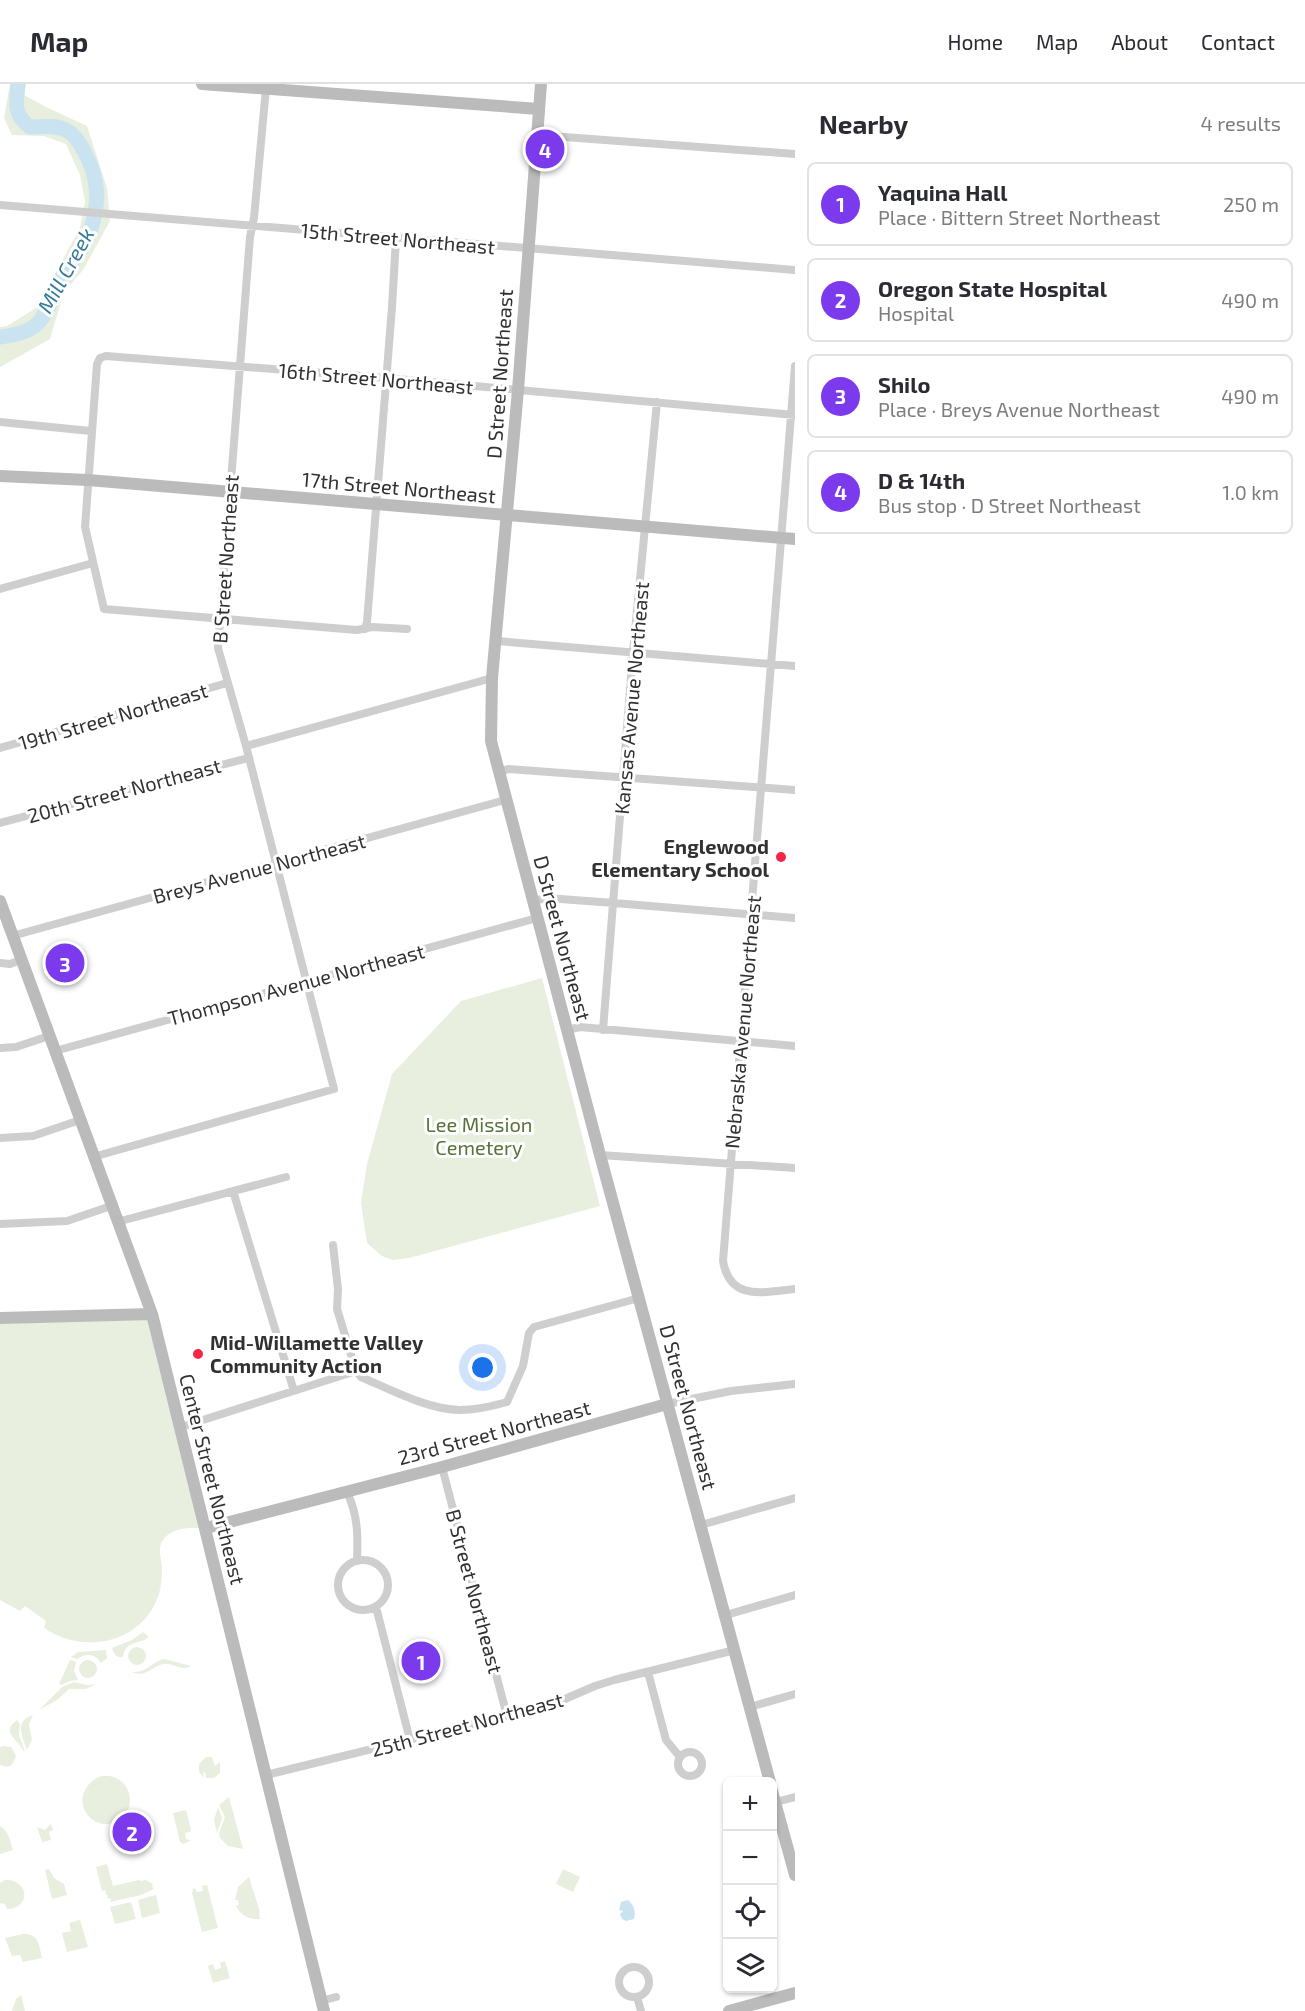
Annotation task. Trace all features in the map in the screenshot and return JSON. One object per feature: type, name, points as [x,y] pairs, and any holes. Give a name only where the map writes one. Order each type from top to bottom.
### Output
[{"type":"street","points":[[202,84],[539,109]]},
{"type":"street","name":"D Street Northeast","points":[[541,84],[518,390],[492,678],[491,741],[600,1155],[769,1777]]},
{"type":"street","name":"B Street Northeast","points":[[93,1156],[334,1089],[246,746],[218,648],[239,367],[266,88]]},
{"type":"street","points":[[537,135],[795,154]]},
{"type":"street","name":"15th Street Northeast","points":[[0,205],[795,270]]},
{"type":"street","points":[[365,629],[377,505],[396,238]]},
{"type":"street","name":"16th Street Northeast","points":[[91,431],[97,364],[100,358],[106,356],[387,378],[793,415]]},
{"type":"street","name":"Nebraska Avenue Northeast","points":[[795,366],[793,415],[780,538],[723,1261],[725,1273],[740,1290],[751,1292],[795,1289]]},
{"type":"street","name":"Kansas Avenue Northeast","points":[[603,1030],[633,652],[657,402]]},
{"type":"street","points":[[0,423],[91,431],[85,527],[104,609],[365,629],[372,627],[407,629]]},
{"type":"street","name":"17th Street Northeast","points":[[0,476],[88,480],[795,539]]},
{"type":"street","points":[[0,589],[93,563]]},
{"type":"street","points":[[497,641],[795,666]]},
{"type":"street","points":[[246,746],[492,678]]},
{"type":"street","name":"19th Street Northeast","points":[[0,748],[227,683]]},
{"type":"street","name":"20th Street Northeast","points":[[0,823],[248,758]]},
{"type":"street","points":[[498,773],[508,769],[795,790]]},
{"type":"street","name":"Breys Avenue Northeast","points":[[12,936],[505,800]]},
{"type":"street","points":[[532,901],[547,898],[795,918]]},
{"type":"street","name":"Center Street Northeast","points":[[0,901],[152,1314],[323,2006]]},
{"type":"street","name":"Thompson Avenue Northeast","points":[[55,1051],[537,918]]},
{"type":"street","points":[[0,963],[10,964],[21,960]]},
{"type":"street","points":[[567,1030],[580,1027],[795,1046]]},
{"type":"street","points":[[0,1048],[16,1047],[49,1036]]},
{"type":"street","points":[[0,1138],[33,1136],[80,1120]]},
{"type":"street","points":[[600,1155],[795,1168]]},
{"type":"street","points":[[117,1222],[286,1177]]},
{"type":"street","points":[[233,1191],[294,1391]]},
{"type":"street","points":[[0,1224],[67,1221],[111,1206]]},
{"type":"street","points":[[333,1245],[338,1289],[337,1309],[356,1371],[361,1377],[445,1409],[461,1410],[503,1403],[509,1399],[523,1366],[529,1333],[534,1327],[639,1298]]},
{"type":"street","points":[[0,1318],[152,1314]]},
{"type":"street","points":[[181,1427],[356,1371]]},
{"type":"street","name":"23rd Street Northeast","points":[[206,1528],[442,1467],[668,1404],[731,1391],[795,1384]]},
{"type":"street","name":"B Street Northeast","points":[[442,1467],[507,1716]]},
{"type":"street","points":[[347,1492],[356,1513],[358,1525],[357,1561]]},
{"type":"street","points":[[701,1525],[795,1498]]},
{"type":"street","points":[[357,1561],[372,1562],[385,1572],[388,1579],[387,1595],[376,1607],[368,1610],[353,1608],[346,1604],[339,1591],[339,1577],[343,1570],[357,1561]]},
{"type":"street","points":[[726,1615],[795,1595]]},
{"type":"street","points":[[376,1607],[410,1740]]},
{"type":"street","name":"25th Street Northeast","points":[[266,1775],[551,1705],[595,1686],[735,1650]]},
{"type":"street","points":[[648,1672],[666,1740],[680,1757]]},
{"type":"street","points":[[750,1707],[795,1694]]},
{"type":"street","points":[[777,1797],[795,1797]]},
{"type":"street","points":[[777,1808],[795,1875]]},
{"type":"street","points":[[738,2010],[795,1993]]},
{"type":"street","points":[[323,2006],[336,1997]]},
{"type":"street","points":[[638,1997],[641,2011]]},
{"type":"green space","points":[[10,84],[26,84],[24,95],[87,126],[107,188],[110,221],[83,270],[64,292],[50,339],[0,367],[0,327],[7,326],[36,308],[80,228],[85,202],[80,175],[66,144],[44,136],[12,135],[4,118]]},
{"type":"green space","name":"Lee Mission Cemetery","points":[[542,978],[600,1206],[409,1258],[392,1260],[382,1256],[367,1243],[361,1203],[367,1164],[392,1074],[461,1001]]},
{"type":"green space","points":[[152,1314],[206,1528],[177,1530],[163,1540],[160,1550],[162,1570],[159,1594],[151,1611],[140,1624],[126,1634],[110,1640],[76,1641],[44,1628],[46,1621],[25,1606],[20,1611],[0,1600],[0,1318]]},
{"type":"green space","points":[[143,1632],[149,1637],[129,1645],[123,1657],[115,1654],[112,1648],[132,1640]]},
{"type":"green space","points":[[137,1647],[143,1650],[146,1656],[143,1662],[137,1665],[131,1662],[128,1656],[131,1650]]},
{"type":"green space","points":[[106,1650],[107,1658],[101,1663],[96,1657],[90,1655],[77,1659],[71,1657],[78,1652]]},
{"type":"green space","points":[[164,1659],[191,1666],[184,1668],[163,1664],[141,1674],[131,1672],[145,1670]]},
{"type":"green space","points":[[70,1660],[76,1662],[74,1671],[78,1680],[61,1685],[59,1684]]},
{"type":"green space","points":[[88,1660],[94,1663],[97,1669],[94,1675],[88,1678],[82,1675],[79,1669],[82,1663]]},
{"type":"green space","points":[[74,1682],[87,1685],[96,1684],[86,1689],[69,1689],[57,1700],[39,1710],[62,1687]]},
{"type":"green space","points":[[33,1715],[29,1724],[32,1740],[27,1750],[21,1725]]},
{"type":"green space","points":[[17,1720],[20,1724],[19,1736],[25,1751],[10,1732],[10,1728]]},
{"type":"green space","points":[[0,1747],[11,1747],[16,1756],[12,1765],[6,1767],[0,1765]]},
{"type":"green space","points":[[206,1757],[212,1757],[215,1766],[220,1762],[220,1773],[214,1778],[206,1778],[205,1772],[203,1773],[204,1778],[199,1772],[199,1764]]},
{"type":"green space","points":[[114,1777],[128,1790],[129,1808],[117,1822],[106,1824],[97,1822],[90,1818],[83,1807],[83,1796],[88,1786],[96,1778]]},
{"type":"green space","points":[[229,1797],[243,1849],[228,1846],[220,1838],[219,1833],[225,1817],[219,1805]]},
{"type":"green space","points":[[218,1807],[222,1818],[217,1833],[214,1820]]},
{"type":"green space","points":[[186,1810],[191,1830],[185,1833],[186,1839],[191,1840],[184,1844],[180,1842],[173,1813]]},
{"type":"green space","points":[[51,1824],[53,1830],[49,1832],[51,1840],[42,1842],[37,1827],[45,1830]]},
{"type":"green space","points":[[0,1826],[7,1833],[13,1850],[0,1854]]},
{"type":"green space","points":[[107,1864],[113,1886],[146,1880],[153,1884],[154,1889],[141,1895],[110,1902],[111,1899],[107,1898],[105,1890],[102,1891],[96,1867]]},
{"type":"green space","points":[[49,1869],[54,1878],[64,1884],[67,1895],[52,1899],[45,1870]]},
{"type":"green space","points":[[563,1869],[580,1877],[573,1892],[556,1884]]},
{"type":"green space","points":[[249,1877],[260,1919],[246,1917],[236,1906],[239,1905],[238,1900],[235,1900],[238,1887]]},
{"type":"green space","points":[[5,1880],[19,1884],[23,1889],[24,1900],[15,1908],[7,1909],[5,1904],[0,1903],[0,1883]]},
{"type":"green space","points":[[207,1885],[218,1928],[202,1932],[192,1893],[195,1888],[197,1892],[203,1891],[202,1886]]},
{"type":"green space","points":[[156,1895],[160,1913],[142,1918],[138,1900]]},
{"type":"green space","points":[[131,1902],[136,1919],[115,1924],[110,1907]]},
{"type":"green space","points":[[80,1920],[88,1947],[67,1952],[62,1933],[71,1931],[69,1923]]},
{"type":"green space","points":[[23,1934],[35,1937],[42,1958],[23,1962],[20,1955],[12,1956],[5,1938]]},
{"type":"green space","points":[[225,1961],[230,1978],[213,1983],[208,1966],[213,1964],[215,1970],[221,1968],[220,1963]]},
{"type":"green space","points":[[21,1995],[25,2011],[12,2011],[16,1999]]},
{"type":"water","points":[[628,1900],[634,1908],[635,1916],[634,1919],[626,1921],[620,1914],[623,1911],[619,1910],[621,1902]]},
{"type":"waterway","name":"Mill Creek","points":[[0,337],[25,331],[42,318],[59,282],[89,235],[93,224],[97,192],[89,162],[79,142],[72,134],[53,126],[30,127],[21,118],[17,108],[18,84]]},
{"type":"place","name":"D & 14th","points":[[545,149]]},
{"type":"place","name":"Englewood Elementary School","points":[[781,857]]},
{"type":"place","name":"Shilo","points":[[65,963]]},
{"type":"place","name":"Mid-Willamette Valley Community Action","points":[[198,1354]]},
{"type":"place","name":"Yaquina Hall","points":[[421,1661]]},
{"type":"place","name":"Oregon State Hospital","points":[[132,1832]]}]
